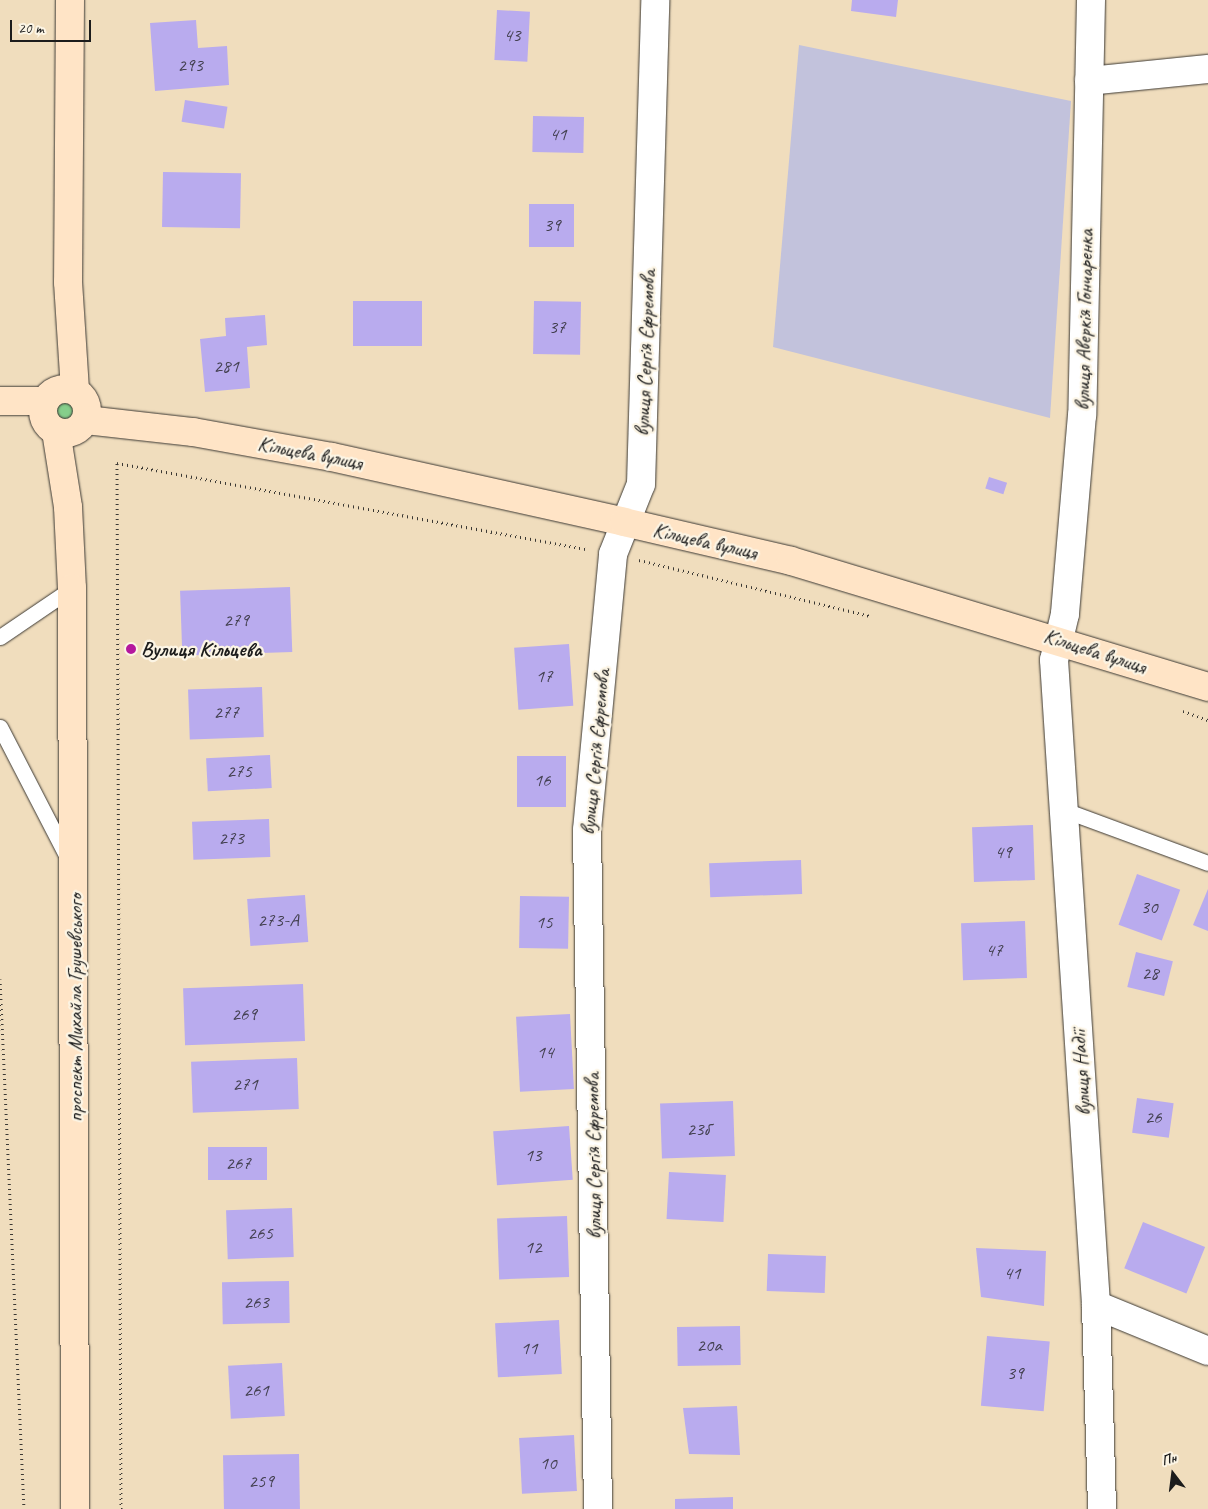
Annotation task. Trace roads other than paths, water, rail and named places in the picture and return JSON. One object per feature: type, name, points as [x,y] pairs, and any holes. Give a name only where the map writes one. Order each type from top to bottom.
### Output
[{"type":"street","name":"проспект Михайла Грушевського","points":[[70,0],[65,411],[72,588],[75,872],[75,1509]]},
{"type":"street","name":"вулиця Сергія Єфремова","points":[[598,1509],[587,830],[613,554],[624,522],[641,484],[655,0]]},
{"type":"street","name":"вулиця Аверкія Гончаренка","points":[[1058,639],[1065,614],[1082,415],[1091,0]]},
{"type":"street","points":[[1089,81],[1208,69]]},
{"type":"street","name":"Кільцева вулиця","points":[[0,401],[193,432],[332,457],[624,522],[792,562],[1058,639],[1208,687]]},
{"type":"street","name":"Кільцева вулиця","points":[[0,412],[65,411]]},
{"type":"street","name":"вулиця Надії","points":[[1058,639],[1054,660],[1096,1305],[1102,1509]]},
{"type":"street","points":[[1096,1305],[1208,1351]]},
{"type":"lane","points":[[0,637],[72,588]]},
{"type":"lane","points":[[0,727],[75,872]]},
{"type":"lane","points":[[1064,810],[1208,863]]},
{"type":"place","name":"Вулиця Кільцева","points":[[131,649]]}]
